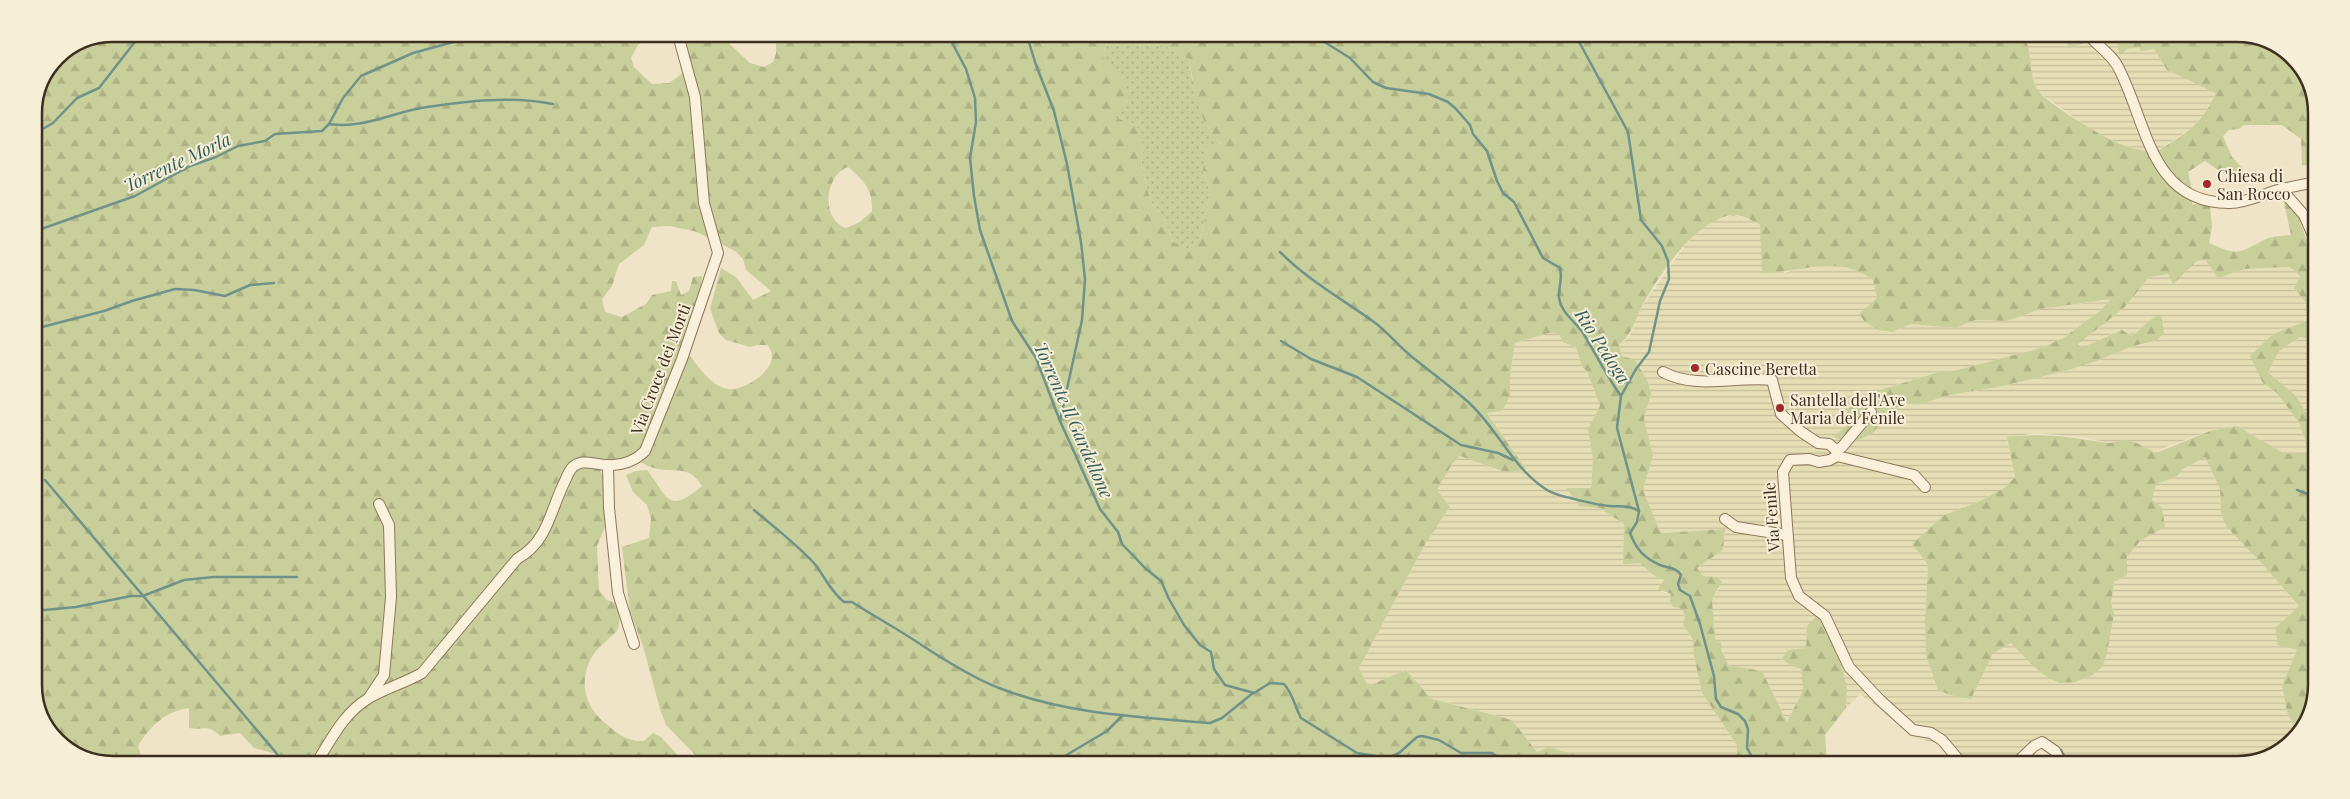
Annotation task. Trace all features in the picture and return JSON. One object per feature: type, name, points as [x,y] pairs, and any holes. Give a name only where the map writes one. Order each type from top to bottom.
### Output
[{"type":"street","name":"Via Croce dei Morti","points":[[321,756],[341,723],[368,699],[386,689],[406,683],[422,673],[516,559],[532,550],[546,528],[556,499],[572,469],[580,463],[591,461],[608,465],[626,463],[638,458],[645,451],[682,359],[718,253],[704,203],[695,97],[680,42]]},
{"type":"street","points":[[2095,42],[2119,67],[2155,159],[2166,174],[2183,190],[2202,199],[2229,203],[2240,202],[2281,189],[2307,184]]},
{"type":"street","points":[[2281,189],[2304,215],[2307,222]]},
{"type":"street","points":[[1663,372],[1673,377],[1696,382],[1772,380],[1781,414],[1818,443],[1829,444],[1837,453],[1914,475],[1925,487]]},
{"type":"street","points":[[1837,453],[1871,412]]},
{"type":"street","name":"Via Fenile","points":[[1837,453],[1830,460],[1819,462],[1809,459],[1790,460],[1783,472],[1790,578],[1799,596],[1825,616],[1849,667],[1912,730],[1931,734],[1942,740],[1955,756]]},
{"type":"street","points":[[608,465],[609,508],[618,593],[634,644]]},
{"type":"street","points":[[368,699],[384,675],[391,598],[389,525],[379,504]]},
{"type":"street","points":[[1725,519],[1736,527],[1787,536]]},
{"type":"street","points":[[2023,756],[2034,746],[2042,742],[2055,751],[2058,756]]},
{"type":"shaded area","points":[[2026,42],[2066,42],[2071,48],[2080,42],[2119,42],[2117,45],[2127,49],[2139,47],[2142,51],[2154,49],[2167,70],[2217,92],[2209,111],[2190,129],[2154,153],[2119,144],[2089,128],[2037,91],[2030,66],[2031,56]]},
{"type":"shaded area","points":[[1733,215],[1747,218],[1760,225],[1784,273],[1812,266],[1841,265],[1858,270],[1873,280],[1877,298],[1892,332],[1911,324],[1955,328],[1975,320],[2007,321],[2041,309],[2112,299],[2100,311],[2063,338],[2044,347],[1950,372],[1939,372],[1882,389],[1849,414],[1849,424],[1902,404],[1921,404],[1950,395],[1998,387],[2065,371],[2097,361],[2130,347],[2143,345],[2147,323],[2143,329],[2132,336],[2128,333],[2112,334],[2080,349],[2078,344],[2125,307],[2149,277],[2168,274],[2173,284],[2197,261],[2205,259],[2218,278],[2245,269],[2290,267],[2300,276],[2294,288],[2306,303],[2307,321],[2273,334],[2263,383],[2277,393],[2300,424],[2308,454],[2285,454],[2237,426],[2210,431],[2166,447],[2156,453],[2136,443],[2123,440],[2111,443],[2081,437],[2035,433],[2007,438],[2015,477],[2004,488],[1978,502],[1944,515],[1912,544],[1928,565],[1925,620],[1971,699],[1993,652],[2011,642],[2048,678],[2109,632],[2114,614],[2111,603],[2114,582],[2127,575],[2127,557],[2140,541],[2164,527],[2151,500],[2156,484],[2176,477],[2183,469],[2205,457],[2220,489],[2221,512],[2299,607],[2297,650],[2282,685],[2287,712],[2294,726],[2287,736],[2272,747],[2259,753],[2236,756],[2059,756],[2049,739],[2026,745],[2016,756],[1954,756],[1941,745],[1910,736],[1882,710],[1860,694],[1846,708],[1847,689],[1841,669],[1807,626],[1806,648],[1788,650],[1792,666],[1801,668],[1803,690],[1787,722],[1762,671],[1727,665],[1724,653],[1715,639],[1712,627],[1712,602],[1714,595],[1720,588],[1717,577],[1703,576],[1697,568],[1723,550],[1725,529],[1661,533],[1643,490],[1653,455],[1644,419],[1651,394],[1648,382],[1622,356],[1619,345],[1629,337],[1642,306],[1686,244],[1701,229],[1714,221]]},
{"type":"shaded area","points":[[1549,333],[1559,334],[1564,343],[1576,347],[1582,367],[1587,371],[1600,406],[1588,429],[1593,459],[1591,488],[1566,488],[1580,505],[1600,508],[1624,524],[1623,563],[1640,563],[1653,575],[1665,580],[1661,592],[1671,594],[1679,607],[1684,611],[1686,629],[1693,640],[1694,656],[1702,693],[1737,745],[1736,756],[1579,756],[1537,752],[1512,720],[1432,699],[1406,670],[1368,686],[1359,668],[1425,544],[1450,507],[1437,490],[1452,464],[1460,456],[1508,473],[1526,469],[1487,412],[1510,396],[1510,376],[1515,343]]},
{"type":"shaded area","points":[[2300,337],[2307,339],[2308,415],[2296,396],[2268,372],[2279,351]]},
{"type":"green space","points":[[114,42],[642,42],[638,45],[631,58],[634,67],[652,84],[669,83],[683,73],[676,42],[728,42],[750,63],[764,67],[773,62],[776,54],[776,42],[1107,42],[1103,58],[1126,84],[1129,99],[1112,117],[1135,124],[1141,133],[1143,148],[1141,165],[1151,203],[1163,216],[1172,241],[1188,249],[1201,237],[1210,192],[1203,171],[1206,147],[1221,144],[1207,129],[1196,99],[1189,59],[1158,42],[2026,42],[2034,83],[2042,95],[2089,128],[2113,141],[2154,153],[2191,128],[2205,113],[2216,93],[2167,70],[2154,49],[2141,51],[2139,47],[2127,49],[2120,55],[2117,45],[2119,42],[2236,42],[2255,45],[2276,55],[2290,67],[2302,87],[2306,100],[2307,166],[2302,165],[2301,139],[2282,125],[2244,125],[2239,129],[2229,130],[2223,136],[2232,157],[2242,167],[2244,175],[2236,182],[2205,161],[2188,172],[2192,191],[2192,204],[2210,205],[2212,227],[2209,243],[2226,250],[2242,251],[2270,238],[2291,235],[2282,194],[2295,208],[2307,242],[2307,339],[2300,337],[2279,351],[2268,372],[2296,396],[2308,415],[2308,449],[2300,424],[2277,393],[2263,383],[2250,356],[2273,334],[2307,321],[2306,303],[2294,288],[2300,276],[2290,267],[2245,269],[2218,278],[2205,259],[2197,261],[2173,284],[2168,274],[2149,277],[2125,307],[2078,344],[2081,348],[2122,330],[2132,336],[2149,321],[2161,315],[2164,333],[2157,340],[2130,347],[2097,361],[2065,371],[1998,387],[1950,395],[1921,404],[1902,404],[1871,434],[1848,445],[1834,436],[1849,424],[1847,411],[1863,395],[1939,372],[1950,372],[2044,347],[2063,338],[2100,311],[2111,299],[2041,309],[2007,321],[1975,320],[1955,328],[1911,324],[1892,332],[1879,330],[1865,322],[1859,314],[1877,298],[1873,280],[1859,272],[1832,266],[1762,273],[1760,225],[1743,216],[1736,215],[1718,219],[1704,227],[1691,238],[1668,265],[1642,306],[1630,332],[1619,345],[1622,356],[1635,360],[1648,382],[1651,394],[1644,419],[1653,455],[1643,490],[1661,533],[1725,529],[1723,550],[1697,568],[1703,576],[1717,577],[1722,582],[1712,602],[1715,639],[1721,643],[1721,649],[1728,665],[1762,671],[1787,722],[1803,690],[1801,669],[1792,666],[1782,659],[1788,650],[1806,648],[1807,626],[1818,614],[1835,642],[1847,689],[1846,708],[1825,735],[1826,756],[1736,756],[1737,745],[1702,693],[1694,656],[1693,640],[1683,624],[1684,612],[1680,608],[1673,607],[1670,601],[1671,594],[1658,589],[1664,580],[1653,575],[1640,563],[1623,564],[1624,524],[1600,508],[1580,506],[1566,488],[1591,488],[1593,459],[1588,429],[1600,406],[1587,371],[1582,367],[1576,347],[1564,343],[1559,334],[1549,333],[1515,343],[1510,376],[1510,396],[1502,411],[1487,413],[1526,469],[1508,473],[1460,456],[1452,464],[1437,490],[1450,507],[1425,544],[1359,668],[1368,686],[1406,670],[1432,699],[1512,720],[1537,752],[1549,747],[1579,756],[696,756],[666,725],[660,709],[643,646],[630,612],[622,547],[649,538],[651,519],[647,505],[633,492],[626,475],[636,471],[647,470],[665,495],[675,501],[682,500],[702,486],[688,472],[647,466],[630,456],[621,462],[600,470],[603,477],[607,508],[605,527],[597,546],[599,590],[607,600],[617,603],[619,626],[615,633],[598,648],[590,660],[585,679],[585,688],[591,707],[604,722],[618,733],[632,740],[644,741],[653,733],[661,737],[678,756],[284,756],[254,748],[240,733],[220,736],[212,730],[189,728],[189,708],[173,712],[159,721],[138,746],[141,756],[105,756],[87,751],[74,744],[63,736],[52,721],[45,704],[43,690],[44,100],[48,87],[63,63],[87,48],[100,44]],"holes":[[[848,167],[859,176],[869,191],[872,211],[860,222],[846,228],[832,216],[829,207],[830,187],[840,172]],[[670,226],[697,232],[735,251],[743,259],[746,270],[771,291],[753,300],[736,277],[721,268],[710,309],[719,333],[726,340],[750,347],[767,345],[771,353],[771,361],[761,376],[753,382],[735,389],[728,389],[715,384],[704,374],[686,351],[701,289],[702,276],[693,277],[689,291],[681,295],[676,281],[672,281],[671,291],[652,295],[646,304],[622,317],[605,312],[602,299],[612,286],[619,264],[644,245],[652,227]]]},
{"type":"green space","points":[[1107,42],[1159,42],[1189,59],[1192,79],[1215,137],[1221,145],[1203,171],[1210,192],[1201,237],[1188,249],[1172,241],[1163,216],[1151,203],[1141,165],[1143,148],[1135,124],[1111,117],[1129,99],[1103,58]]},
{"type":"green space","points":[[2066,42],[2084,42],[2083,43],[2070,48]]},
{"type":"green space","points":[[2237,426],[2285,454],[2308,454],[2308,685],[2305,704],[2294,726],[2287,712],[2282,685],[2297,650],[2278,645],[2275,628],[2299,606],[2226,526],[2221,512],[2220,489],[2205,457],[2183,469],[2176,477],[2156,484],[2152,500],[2162,508],[2165,527],[2140,541],[2127,557],[2127,575],[2114,582],[2111,603],[2114,614],[2103,666],[2091,676],[2075,682],[2060,683],[2048,678],[2032,665],[2011,643],[1993,653],[1971,699],[1950,695],[1938,690],[1926,655],[1925,620],[1928,565],[1912,544],[1944,515],[1978,502],[2004,488],[2015,477],[2007,437],[2047,435],[2108,443],[2127,440],[2156,453],[2210,431]]},
{"type":"waterway","points":[[43,129],[53,123],[77,98],[99,88],[135,42]]},
{"type":"waterway","name":"Torrente Morla","points":[[43,229],[135,196],[190,166],[216,157],[238,146],[265,141],[275,134],[322,131],[329,124],[343,98],[361,76],[413,53],[453,42]]},
{"type":"waterway","name":"Torrente Il Gardellone","points":[[952,42],[966,69],[975,98],[976,122],[970,158],[980,230],[1012,321],[1036,358],[1060,421],[1100,509],[1118,532],[1122,544],[1145,568],[1161,581],[1184,625],[1200,645],[1211,652],[1214,669],[1225,685],[1254,693],[1270,683],[1284,684],[1292,696],[1301,718],[1357,753],[1376,756]]},
{"type":"waterway","points":[[1029,42],[1054,111],[1067,164],[1081,242],[1085,279],[1082,320],[1060,421]]},
{"type":"waterway","name":"Rio Pedoga","points":[[1325,42],[1350,58],[1373,82],[1386,88],[1429,94],[1448,102],[1456,109],[1470,125],[1473,134],[1487,151],[1503,193],[1514,202],[1543,258],[1560,268],[1559,298],[1562,308],[1583,333],[1621,396],[1617,428],[1639,511],[1637,522],[1630,533],[1635,544],[1645,556],[1660,565],[1674,569],[1681,575],[1678,584],[1680,590],[1690,596],[1700,624],[1714,676],[1716,699],[1721,707],[1738,714],[1745,721],[1748,729],[1747,748],[1752,756]]},
{"type":"waterway","points":[[1579,42],[1628,132],[1641,220],[1662,246],[1668,261],[1669,279],[1660,301],[1649,352],[1636,369],[1621,396]]},
{"type":"waterway","points":[[329,124],[355,124],[414,109],[474,101],[521,100],[553,104]]},
{"type":"waterway","points":[[1280,252],[1314,281],[1379,326],[1406,352],[1467,401],[1478,411],[1514,459],[1535,481],[1547,490],[1577,500],[1628,507],[1639,511]]},
{"type":"waterway","points":[[43,327],[104,311],[175,289],[194,290],[225,296],[250,285],[274,283]]},
{"type":"waterway","points":[[1281,341],[1311,359],[1357,377],[1461,445],[1498,453],[1513,460]]},
{"type":"waterway","points":[[45,480],[279,756]]},
{"type":"waterway","points":[[2297,490],[2308,494]]},
{"type":"waterway","points":[[754,510],[813,562],[835,593],[844,602],[852,602],[960,669],[999,688],[1024,697],[1076,709],[1210,723],[1222,718],[1253,693]]},
{"type":"waterway","points":[[43,610],[76,607],[131,596],[143,596],[184,580],[214,577],[297,577]]},
{"type":"waterway","points":[[1065,756],[1107,731],[1123,715]]},
{"type":"waterway","name":"Torrente Il Gardellone","points":[[1392,756],[1399,753],[1417,737],[1422,736],[1439,740],[1461,753],[1492,753],[1496,756]]},
{"type":"waterway","points":[[2061,750],[2064,756]]},
{"type":"place","name":"Chiesa di San Rocco","points":[[2207,184]]},
{"type":"place","name":"Cascine Beretta","points":[[1695,368]]},
{"type":"place","name":"Santella dell'Ave Maria del Fenile","points":[[1780,408]]}]
